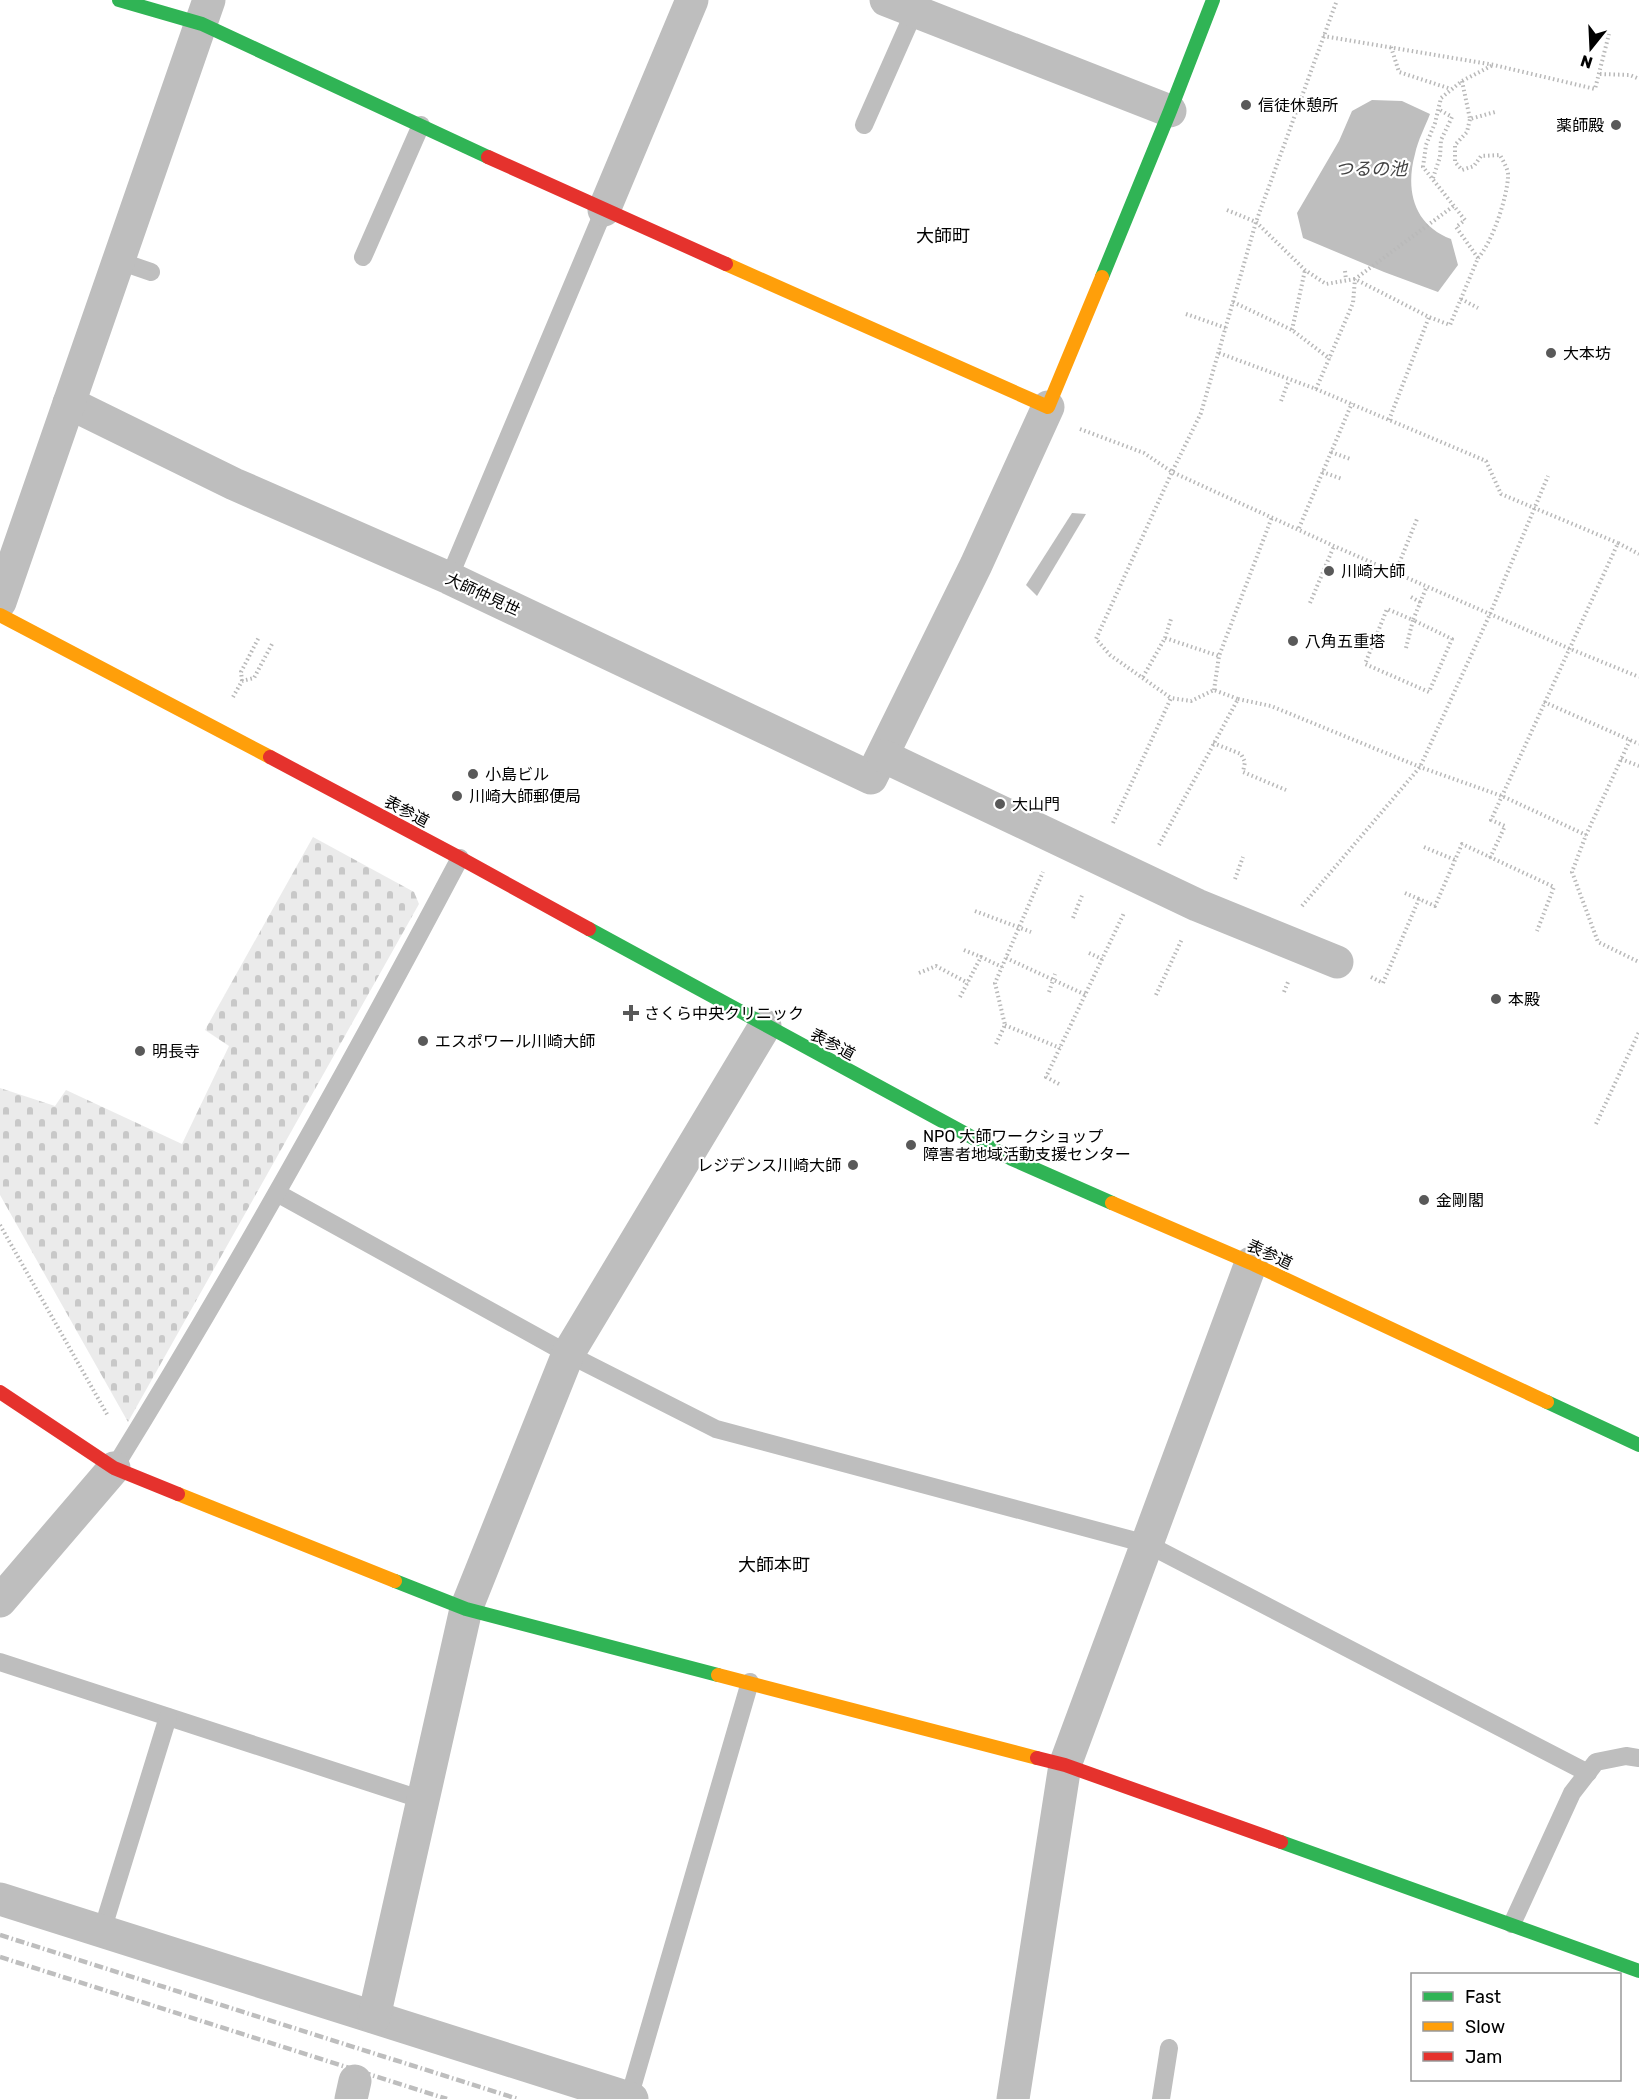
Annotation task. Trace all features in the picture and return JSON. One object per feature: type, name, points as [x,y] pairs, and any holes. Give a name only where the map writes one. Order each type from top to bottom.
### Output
[{"type":"street","points":[[119,0],[205,12],[421,125],[604,210],[1048,407]]},
{"type":"street","points":[[604,210],[692,0]]},
{"type":"street","points":[[1213,0],[1170,111],[1048,407],[976,566],[883,756],[1197,905],[1337,962]]},
{"type":"street","points":[[900,6],[1170,111]]},
{"type":"street","points":[[0,602],[119,261],[186,60],[205,12]]},
{"type":"street","name":"大師仲見世","points":[[69,403],[234,484],[449,578],[872,778],[883,756]]},
{"type":"street","name":"表参道","points":[[0,615],[460,858],[1011,1159],[1251,1263],[1639,1445]]},
{"type":"street","points":[[374,2017],[465,1609],[568,1354],[765,1026]]},
{"type":"street","points":[[1012,2099],[1065,1764],[1251,1263]]},
{"type":"street","points":[[0,1392],[120,1458],[465,1609],[1065,1764],[1639,1971]]},
{"type":"street","points":[[0,1601],[120,1458]]},
{"type":"street","points":[[0,1899],[631,2098]]},
{"type":"lane","points":[[864,125],[900,6]]},
{"type":"lane","points":[[363,257],[421,125]]},
{"type":"lane","points":[[449,578],[604,210]]},
{"type":"lane","points":[[119,261],[151,272]]},
{"type":"lane","points":[[120,1458],[324,1111],[460,858]]},
{"type":"lane","points":[[277,1193],[568,1354],[716,1429],[1147,1544],[1588,1773]]},
{"type":"lane","points":[[0,1662],[423,1800]]},
{"type":"lane","points":[[631,2098],[750,1682]]},
{"type":"lane","points":[[102,1931],[168,1717]]},
{"type":"lane","points":[[1512,1924],[1572,1793],[1596,1762],[1626,1756],[1639,1758]]},
{"type":"lane","points":[[1161,2099],[1169,2048]]},
{"type":"path","points":[[1073,918],[1097,858],[1171,698],[1110,655],[1096,639],[1172,472],[1202,413],[1256,222],[1337,0]]},
{"type":"path","points":[[1323,36],[1494,65],[1595,90],[1609,34]]},
{"type":"path","points":[[1391,47],[1399,72],[1451,89]]},
{"type":"path","points":[[1478,258],[1456,227],[1465,220],[1423,167],[1426,145],[1441,98],[1462,81],[1494,65]]},
{"type":"path","points":[[1600,74],[1630,75],[1639,79]]},
{"type":"path","points":[[1355,279],[1429,317],[1450,325],[1478,258],[1484,252],[1499,218],[1509,175],[1500,155],[1481,156],[1474,166],[1462,170],[1455,162],[1455,145],[1467,132],[1470,119],[1462,81]]},
{"type":"path","points":[[1432,179],[1440,157],[1441,140],[1452,117],[1438,109]]},
{"type":"path","points":[[1470,119],[1495,112]]},
{"type":"path","points":[[1227,210],[1256,222],[1305,270],[1326,284],[1355,279],[1455,205]]},
{"type":"path","points":[[1292,330],[1305,270]]},
{"type":"path","points":[[1345,271],[1346,280]]},
{"type":"path","points":[[1316,389],[1353,303],[1355,279]]},
{"type":"path","points":[[1461,299],[1478,308]]},
{"type":"path","points":[[1232,302],[1292,330],[1330,358]]},
{"type":"path","points":[[1186,314],[1226,328]]},
{"type":"path","points":[[1389,420],[1429,317]]},
{"type":"path","points":[[1219,352],[1352,403],[1486,461],[1501,494],[1639,554]]},
{"type":"path","points":[[1281,401],[1289,380]]},
{"type":"path","points":[[1299,528],[1352,403]]},
{"type":"path","points":[[1048,407],[1067,423],[1144,453],[1172,472],[1299,528],[1334,546],[1639,677]]},
{"type":"path","points":[[1331,452],[1350,459]]},
{"type":"path","points":[[1322,472],[1342,479]]},
{"type":"path","points":[[1280,938],[1305,902],[1420,767],[1490,614],[1548,476]]},
{"type":"path","points":[[1214,690],[1219,656],[1272,516]]},
{"type":"path","points":[[1396,572],[1417,519]]},
{"type":"path","points":[[1490,858],[1505,826],[1491,820],[1617,543]]},
{"type":"path","points":[[1310,603],[1334,546]]},
{"type":"path","points":[[1406,648],[1413,621],[1427,586]]},
{"type":"path","points":[[1412,597],[1420,602]]},
{"type":"path","points":[[1387,609],[1413,621],[1452,639],[1429,692],[1365,664],[1387,609]]},
{"type":"path","points":[[1143,677],[1165,638],[1171,619]]},
{"type":"path","points":[[228,705],[242,681],[241,672],[259,637]]},
{"type":"path","points":[[1165,638],[1219,656]]},
{"type":"path","points":[[242,681],[254,678],[272,644]]},
{"type":"path","points":[[1238,699],[1271,706],[1420,767],[1502,796],[1586,835]]},
{"type":"path","points":[[1544,702],[1639,744]]},
{"type":"path","points":[[1630,740],[1586,835],[1572,872],[1598,942],[1639,962]]},
{"type":"path","points":[[1213,743],[1241,754],[1245,762],[1243,772],[1286,790]]},
{"type":"path","points":[[1622,759],[1639,766]]},
{"type":"path","points":[[996,1044],[1005,1025],[995,983],[1057,839]]},
{"type":"path","points":[[1405,893],[1435,906],[1462,844],[1554,888],[1537,931]]},
{"type":"path","points":[[1424,847],[1455,860]]},
{"type":"path","points":[[1368,976],[1383,983],[1419,899]]},
{"type":"path","points":[[1156,995],[1197,905]]},
{"type":"path","points":[[975,911],[1030,932]]},
{"type":"path","points":[[964,950],[1002,967]]},
{"type":"path","points":[[1089,953],[1102,959]]},
{"type":"path","points":[[960,997],[981,957]]},
{"type":"path","points":[[1006,958],[1086,995]]},
{"type":"path","points":[[919,974],[936,966],[968,983]]},
{"type":"path","points":[[1049,992],[1056,974]]},
{"type":"path","points":[[1005,1025],[1060,1048]]},
{"type":"path","points":[[1596,1124],[1639,1032]]},
{"type":"path","points":[[0,1225],[120,1458]]},
{"type":"green space","points":[[313,837],[414,892],[419,904],[128,1422],[0,1195],[0,1088],[55,1106],[66,1090],[182,1144],[229,1046],[205,1030]]},
{"type":"water","name":"つるの池","points":[[1372,100],[1402,101],[1430,114],[1416,149],[1411,181],[1415,205],[1421,216],[1438,233],[1451,239],[1458,265],[1438,292],[1303,238],[1297,213],[1339,141],[1352,111]]},
{"type":"water","points":[[1072,513],[1086,514],[1037,596],[1026,585]]},
{"type":"railway","points":[[0,1935],[518,2099]]},
{"type":"railway","points":[[0,1957],[447,2099]]},
{"type":"traffic: fast","points":[[119,0],[202,24],[488,157]]},
{"type":"traffic: fast","points":[[1102,277],[1213,0]]},
{"type":"traffic: fast","points":[[589,929],[1012,1159],[1112,1203]]},
{"type":"traffic: fast","points":[[1547,1402],[1639,1445]]},
{"type":"traffic: fast","points":[[395,1581],[466,1609],[718,1675]]},
{"type":"traffic: fast","points":[[1281,1842],[1639,1971]]},
{"type":"traffic: slow","points":[[726,264],[1048,407],[1102,277]]},
{"type":"traffic: slow","points":[[0,615],[270,757]]},
{"type":"traffic: slow","points":[[1112,1203],[1251,1263],[1547,1402]]},
{"type":"traffic: slow","points":[[178,1494],[395,1581]]},
{"type":"traffic: slow","points":[[718,1675],[1037,1758]]},
{"type":"traffic: jam","points":[[488,157],[726,264]]},
{"type":"traffic: jam","points":[[270,757],[589,929]]},
{"type":"traffic: jam","points":[[0,1392],[114,1468],[178,1494]]},
{"type":"traffic: jam","points":[[1037,1758],[1065,1765],[1281,1842]]},
{"type":"place","name":"信徒休憩所","points":[[1246,105]]},
{"type":"place","name":"薬師殿","points":[[1616,125]]},
{"type":"place","name":"大本坊","points":[[1551,353]]},
{"type":"place","name":"川崎大師","points":[[1329,571]]},
{"type":"place","name":"八角五重塔","points":[[1293,641]]},
{"type":"place","name":"小島ビル","points":[[473,774]]},
{"type":"place","name":"川崎大師郵便局","points":[[457,796]]},
{"type":"place","name":"大山門","points":[[1000,804]]},
{"type":"place","name":"本殿","points":[[1496,999]]},
{"type":"place","name":"さくら中央クリニック","points":[[631,1013]]},
{"type":"place","name":"エスポワール川崎大師","points":[[423,1041]]},
{"type":"place","name":"明長寺","points":[[140,1051]]},
{"type":"place","name":"NPO 大師ワークショップ 障害者地域活動支援センター","points":[[911,1145]]},
{"type":"place","name":"レジデンス川崎大師","points":[[853,1165]]},
{"type":"place","name":"金剛閣","points":[[1424,1200]]},
{"type":"district","name":"大師町","points":[[943,236]]},
{"type":"district","name":"大師本町","points":[[774,1565]]}]
